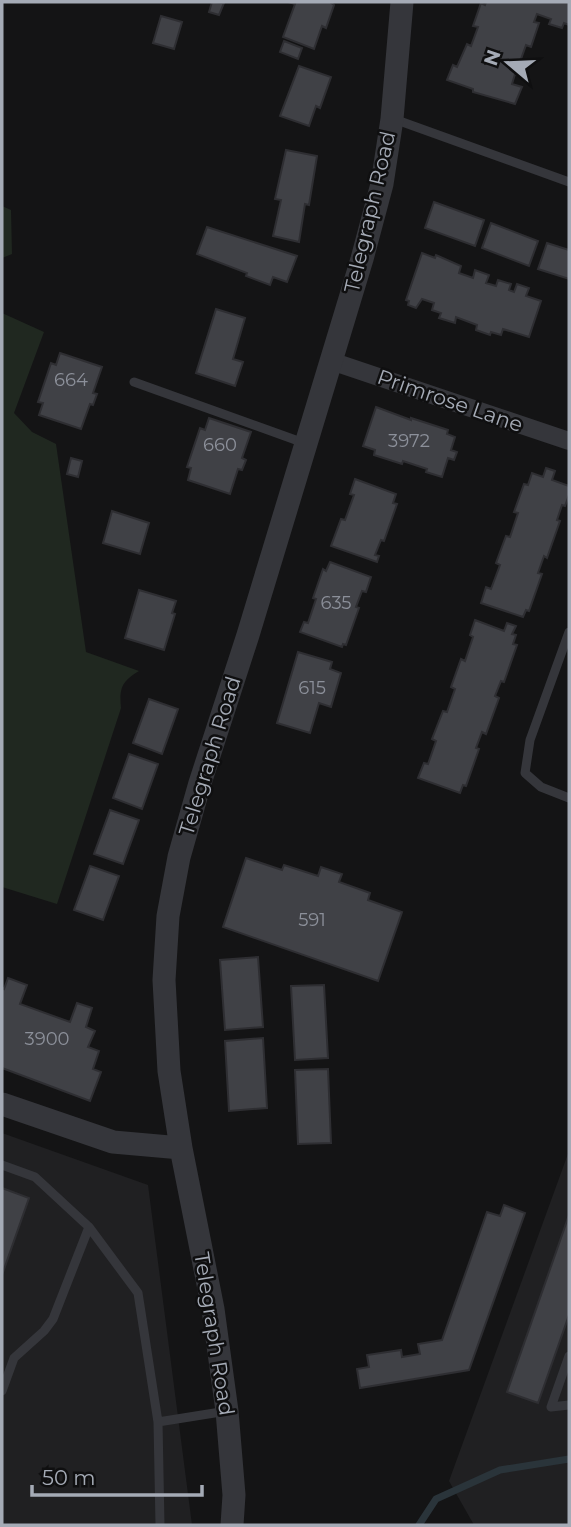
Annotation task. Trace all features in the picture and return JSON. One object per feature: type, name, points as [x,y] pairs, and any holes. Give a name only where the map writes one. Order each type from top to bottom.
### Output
[{"type":"street","name":"Telegraph Road","points":[[232,1525],[234,1495],[227,1411],[213,1309],[181,1148],[167,1045],[164,980],[168,916],[179,857],[200,783],[306,444],[382,184],[393,119],[402,2]]},
{"type":"street","name":"Primrose Lane","points":[[331,361],[569,441]]},
{"type":"street","points":[[2,1104],[113,1142],[181,1148]]},
{"type":"lane","points":[[393,119],[569,183]]},
{"type":"lane","points":[[134,382],[306,444]]},
{"type":"lane","points":[[569,632],[530,740],[525,773],[541,787],[569,798]]},
{"type":"lane","points":[[2,1165],[35,1177],[89,1227],[138,1293],[158,1422],[160,1525]]},
{"type":"lane","points":[[2,1391],[14,1358],[44,1331],[53,1319],[89,1227]]},
{"type":"lane","points":[[569,1356],[551,1407],[569,1405]]},
{"type":"lane","points":[[158,1422],[227,1411]]},
{"type":"shaded area","points":[[2,206],[11,210],[12,254],[2,258]]},
{"type":"shaded area","points":[[2,313],[44,332],[14,413],[32,432],[56,444],[86,652],[139,671],[123,686],[121,708],[57,904],[2,887]]},
{"type":"shaded area","points":[[2,1133],[148,1185],[192,1525],[2,1525]]},
{"type":"shaded area","points":[[569,1151],[569,1525],[474,1525],[449,1481]]},
{"type":"building","points":[[212,2],[224,3],[219,15],[209,12]]},
{"type":"building","points":[[288,2],[330,2],[334,5],[326,28],[322,26],[314,49],[283,37],[295,4]]},
{"type":"building","points":[[486,2],[569,2],[569,25],[564,23],[562,28],[549,24],[551,19],[537,14],[534,22],[539,23],[531,47],[526,45],[520,62],[525,64],[520,76],[515,74],[512,84],[522,87],[515,104],[473,92],[473,89],[447,80],[453,65],[457,67],[467,44],[471,46],[478,27],[473,26],[481,3],[485,5]]},
{"type":"building","points":[[161,16],[182,22],[174,49],[153,43]]},
{"type":"building","points":[[284,41],[302,48],[298,59],[280,52]]},
{"type":"building","points":[[299,66],[331,77],[320,108],[316,106],[309,126],[280,116]]},
{"type":"building","points":[[286,150],[317,156],[309,205],[305,204],[299,242],[273,236],[281,200],[275,199]]},
{"type":"building","points":[[434,202],[484,220],[475,246],[425,228]]},
{"type":"building","points":[[491,223],[538,241],[529,266],[482,248]]},
{"type":"building","points":[[207,227],[297,256],[287,282],[273,277],[270,285],[197,254]]},
{"type":"building","points":[[547,243],[569,250],[569,279],[538,269]]},
{"type":"building","points":[[422,253],[435,258],[436,255],[461,266],[459,273],[473,278],[475,270],[489,275],[486,283],[496,286],[498,280],[511,284],[509,290],[514,292],[517,284],[529,288],[526,296],[541,301],[529,337],[503,329],[501,335],[491,332],[490,335],[476,330],[477,325],[456,317],[455,323],[439,318],[441,313],[432,310],[434,303],[422,299],[416,308],[408,305],[409,301],[406,300]]},
{"type":"building","points":[[216,309],[245,318],[233,359],[243,362],[235,386],[196,373]]},
{"type":"building","points":[[60,353],[102,367],[93,393],[97,394],[93,405],[90,404],[81,429],[39,415],[43,403],[38,402],[51,363],[56,365]]},
{"type":"building","points":[[376,407],[448,430],[447,434],[455,437],[451,450],[457,452],[454,460],[448,458],[442,477],[403,461],[402,464],[374,455],[375,450],[363,446]]},
{"type":"building","points":[[209,418],[251,432],[242,458],[246,460],[242,470],[238,469],[230,494],[188,480],[191,468],[187,467],[200,428],[205,430]]},
{"type":"building","points":[[71,458],[82,461],[78,477],[67,474]]},
{"type":"building","points":[[546,468],[555,471],[552,480],[569,486],[569,495],[565,506],[562,505],[557,520],[560,521],[547,558],[544,556],[538,573],[542,574],[529,611],[526,610],[523,617],[481,603],[486,587],[491,589],[500,565],[496,563],[506,536],[510,537],[518,513],[514,512],[524,484],[528,485],[532,473],[543,477]]},
{"type":"building","points":[[355,479],[396,494],[393,503],[397,504],[384,541],[381,540],[375,555],[379,556],[377,562],[331,546],[354,495],[350,494]]},
{"type":"building","points":[[112,511],[149,523],[140,554],[103,543]]},
{"type":"building","points":[[330,562],[371,577],[366,592],[362,591],[346,645],[343,644],[342,647],[300,632],[304,622],[308,623],[323,569],[326,571]]},
{"type":"building","points":[[139,590],[176,601],[172,613],[175,614],[164,650],[125,638]]},
{"type":"building","points":[[475,620],[504,631],[507,623],[516,626],[512,634],[516,635],[513,644],[517,645],[504,682],[501,681],[495,696],[499,698],[486,734],[482,732],[476,748],[479,749],[466,786],[463,785],[460,793],[418,778],[424,763],[428,764],[436,741],[432,739],[443,711],[447,712],[455,689],[451,687],[461,659],[465,661]]},
{"type":"building","points":[[298,652],[332,662],[330,669],[341,673],[331,707],[319,703],[310,733],[277,723]]},
{"type":"building","points":[[149,699],[178,709],[162,754],[133,743]]},
{"type":"building","points":[[129,754],[158,764],[142,809],[113,798]]},
{"type":"building","points":[[110,810],[139,820],[123,864],[94,854]]},
{"type":"building","points":[[246,858],[282,870],[284,865],[318,876],[321,867],[342,874],[339,882],[370,893],[368,900],[402,912],[378,981],[223,927]]},
{"type":"building","points":[[90,866],[119,876],[103,920],[74,910]]},
{"type":"building","points":[[258,957],[263,1027],[225,1030],[220,960]]},
{"type":"building","points":[[8,978],[27,985],[20,1004],[70,1022],[77,1003],[92,1008],[86,1027],[95,1031],[88,1047],[99,1051],[93,1069],[101,1072],[90,1101],[2,1068],[2,988],[4,989]]},
{"type":"building","points":[[324,985],[328,1058],[295,1060],[291,986]]},
{"type":"building","points":[[263,1038],[267,1108],[229,1111],[225,1041]]},
{"type":"building","points":[[328,1069],[331,1143],[298,1144],[295,1070]]},
{"type":"building","points":[[2,1188],[29,1198],[2,1275]]},
{"type":"building","points":[[504,1205],[525,1213],[469,1370],[360,1388],[357,1369],[369,1367],[367,1355],[401,1350],[402,1357],[420,1354],[418,1344],[442,1340],[487,1212],[500,1216]]},
{"type":"building","points":[[569,1215],[569,1315],[538,1403],[507,1392]]},
{"type":"waterway","points":[[419,1525],[436,1499],[500,1470],[569,1459]]}]
